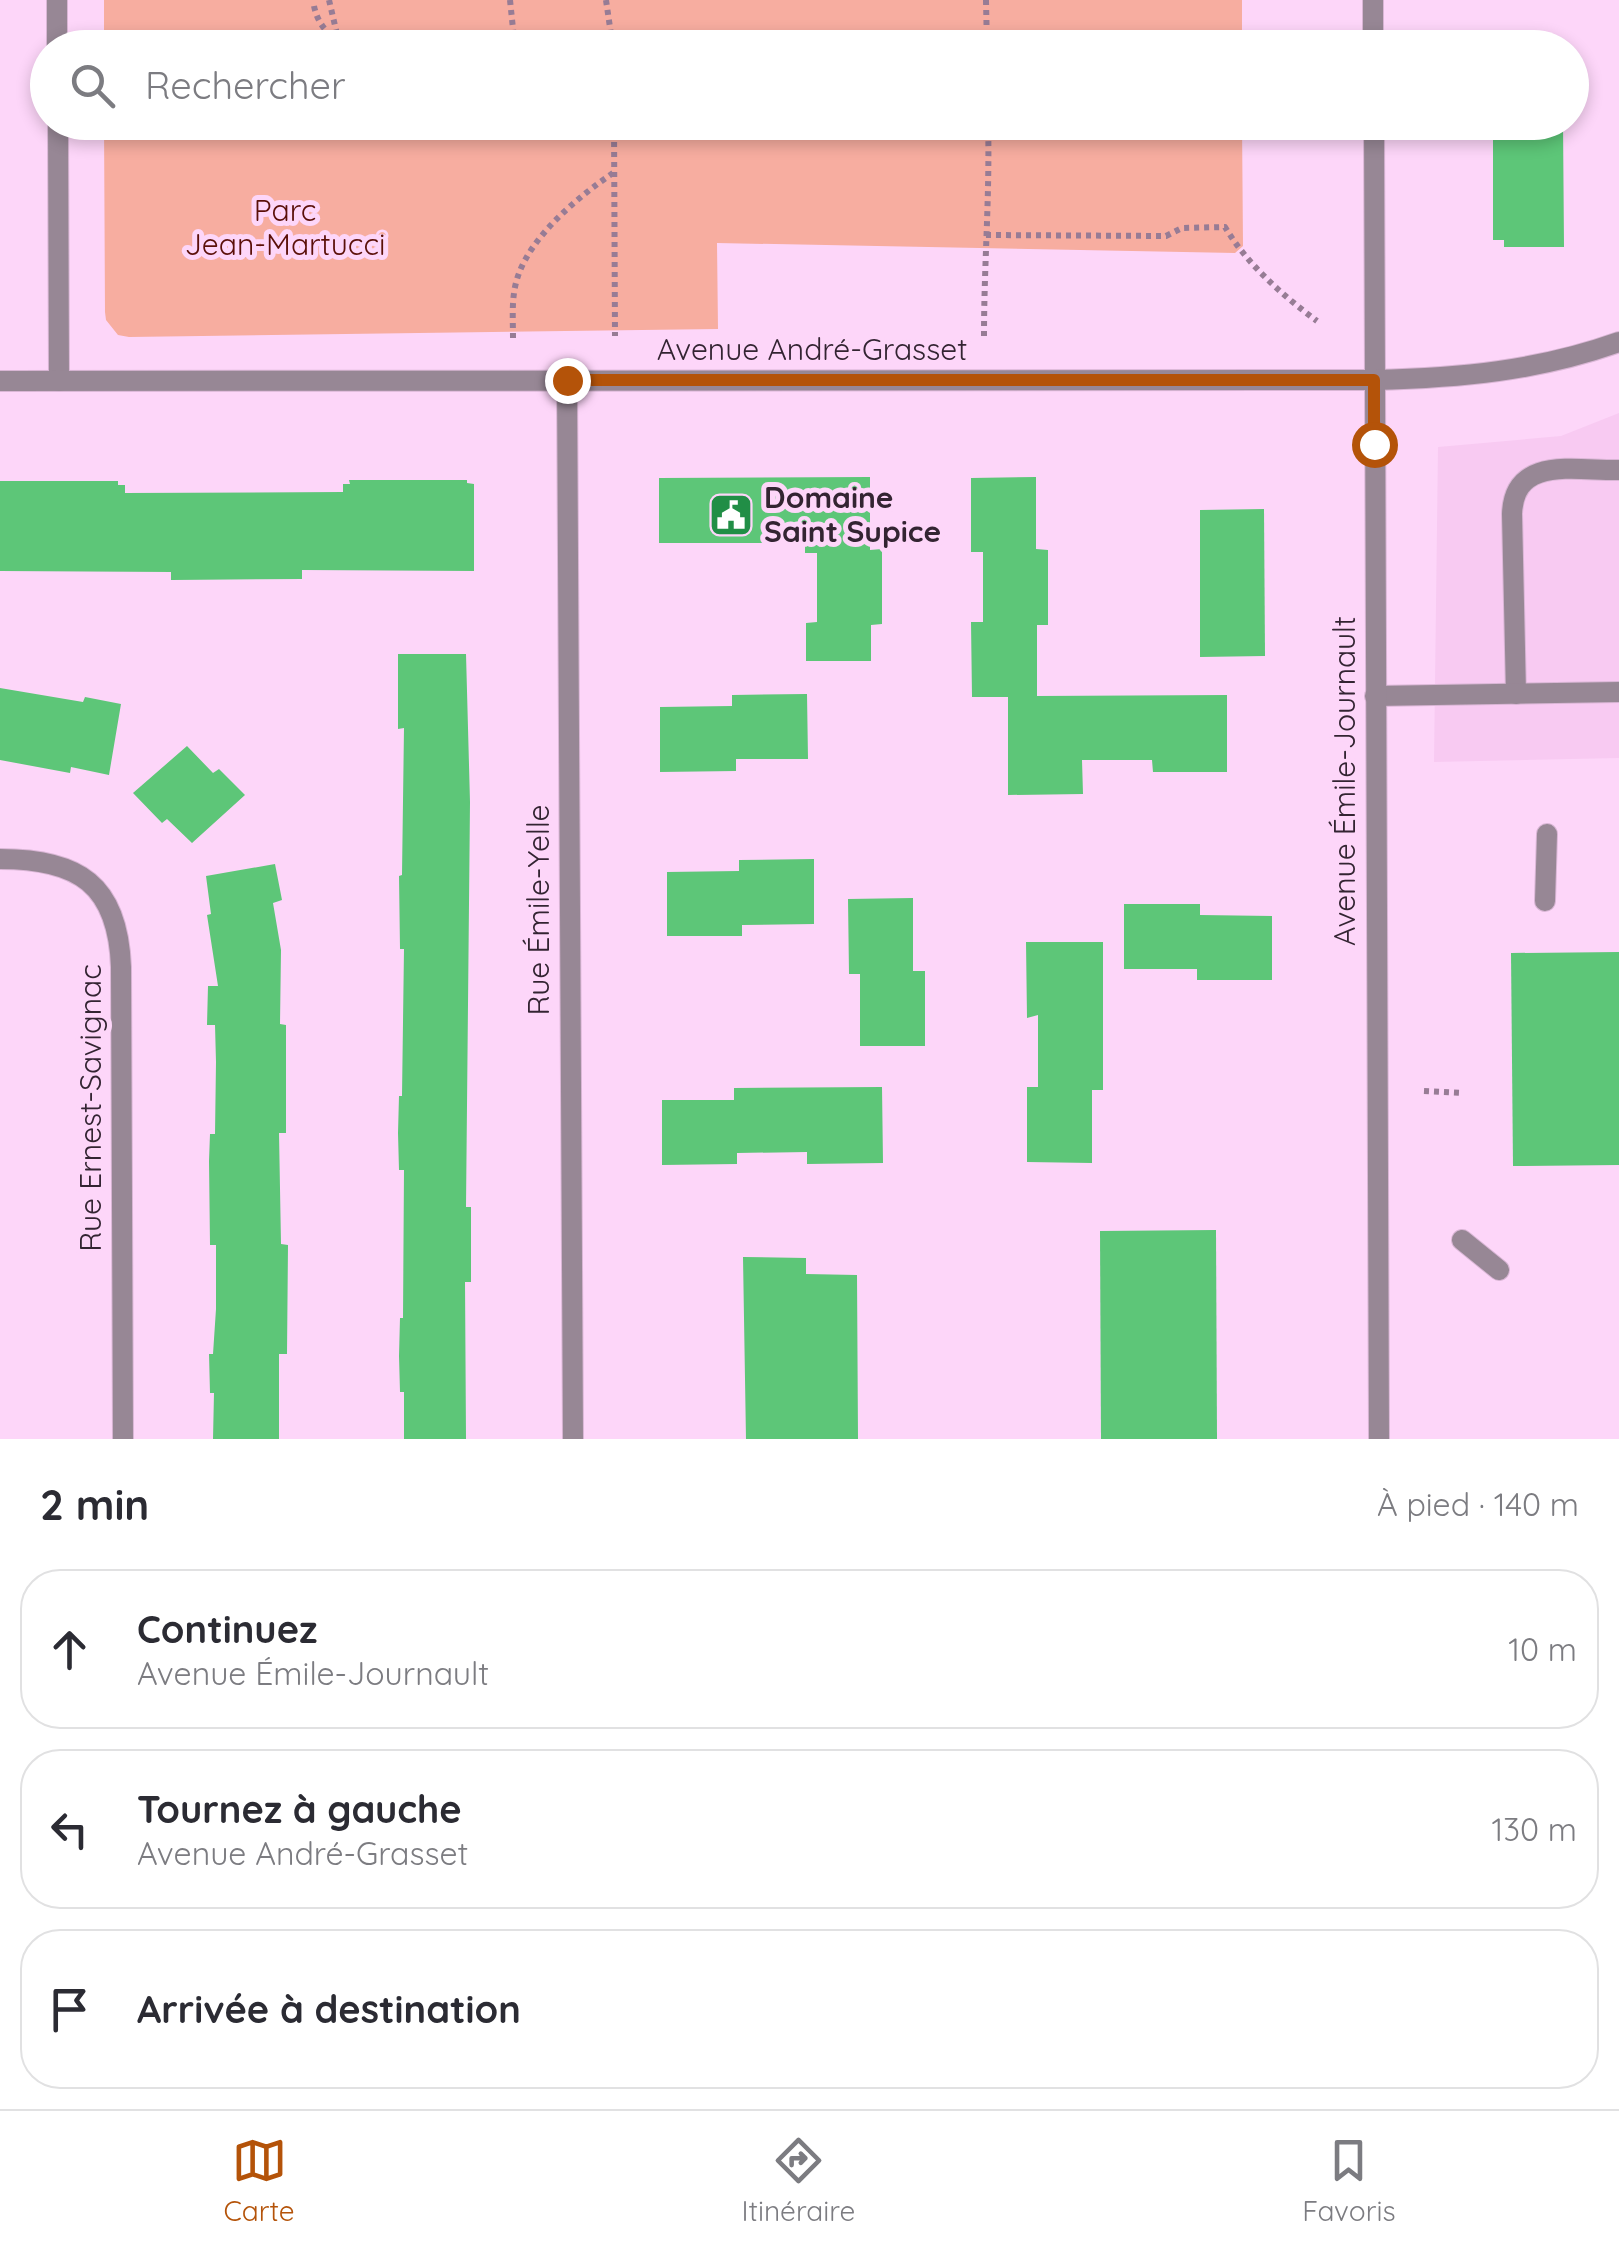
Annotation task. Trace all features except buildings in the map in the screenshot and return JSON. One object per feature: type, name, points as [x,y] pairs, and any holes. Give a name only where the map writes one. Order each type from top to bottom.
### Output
[{"type":"street","points":[[57,0],[58,30]]},
{"type":"street","points":[[1373,0],[1373,30]]},
{"type":"street","points":[[58,140],[59,381]]},
{"type":"street","name":"Avenue Émile-Journault","points":[[1374,140],[1378,1439]]},
{"type":"street","name":"Avenue André-Grasset","points":[[0,380],[1374,380],[1502,373],[1564,360],[1619,342]]},
{"type":"street","name":"Rue Émile-Yelle","points":[[567,380],[573,1439]]},
{"type":"street","points":[[1516,694],[1512,514],[1516,487],[1523,479],[1542,471],[1619,470]]},
{"type":"street","points":[[1375,696],[1619,692]]},
{"type":"street","points":[[1545,901],[1546,834]]},
{"type":"street","name":"Rue Ernest-Savignac","points":[[0,860],[46,861],[72,870],[94,886],[116,921],[122,967],[122,1439]]},
{"type":"street","points":[[1462,1240],[1500,1270]]},
{"type":"path","points":[[329,0],[335,30]]},
{"type":"path","points":[[510,0],[514,30]]},
{"type":"path","points":[[606,0],[611,30]]},
{"type":"path","points":[[986,0],[987,30]]},
{"type":"path","points":[[314,6],[325,30]]},
{"type":"path","points":[[614,140],[615,336]]},
{"type":"path","points":[[984,336],[990,206],[988,140]]},
{"type":"path","points":[[514,338],[514,290],[530,254],[583,196],[614,172]]},
{"type":"path","points":[[986,235],[1166,236],[1182,228],[1225,228],[1238,249],[1317,321]]},
{"type":"path","points":[[1424,1091],[1462,1093]]},
{"type":"shaded area","points":[[1619,413],[1619,758],[1434,762],[1438,447],[1561,436]]},
{"type":"green space","points":[[104,0],[1242,0],[1242,30],[104,30]]},
{"type":"green space","name":"Parc Jean-Martucci","points":[[104,140],[1242,140],[1243,246],[1235,253],[717,243],[718,329],[129,337],[118,335],[106,320]]},
{"type":"place","name":"Domaine Saint Supice","points":[[731,515]]},
{"type":"route","points":[[567,380],[1374,380],[1374,444]]}]
